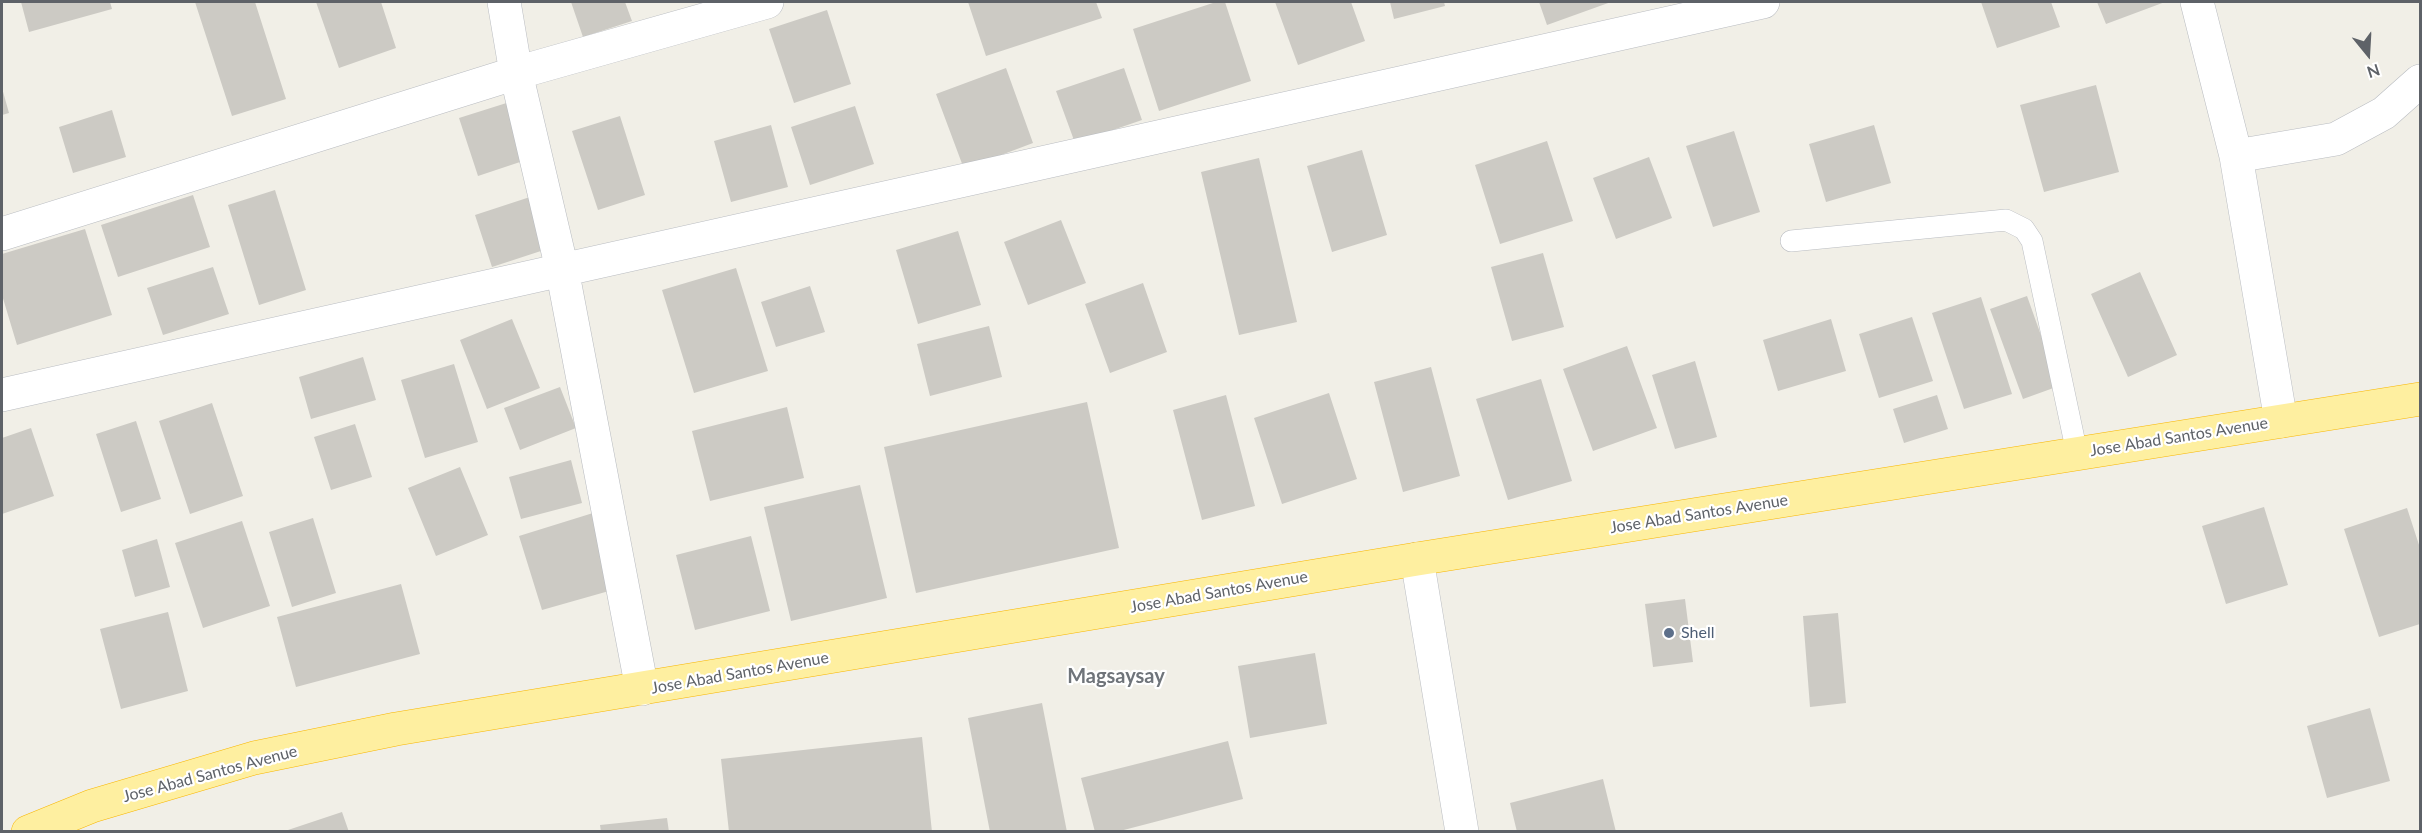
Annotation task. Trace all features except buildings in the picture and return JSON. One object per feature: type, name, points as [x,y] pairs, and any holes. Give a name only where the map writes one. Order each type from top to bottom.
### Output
[{"type":"highway","name":"Jose Abad Santos Avenue","points":[[28,831],[92,806],[254,759],[396,729],[642,690],[1417,559],[2421,399]]},
{"type":"street","points":[[504,2],[516,73],[562,269],[642,690]]},
{"type":"street","points":[[2,234],[516,73],[767,2]]},
{"type":"street","points":[[2,395],[1763,2]]},
{"type":"street","points":[[2197,2],[2236,156],[2281,421]]},
{"type":"street","points":[[2236,156],[2336,139],[2384,113],[2421,81]]},
{"type":"street","points":[[1417,559],[1462,831]]},
{"type":"lane","points":[[1791,241],[2006,220],[2024,229],[2032,241],[2077,453]]},
{"type":"place","name":"Shell","points":[[1669,633]]},
{"type":"district","name":"Magsaysay","points":[[1116,677]]}]
